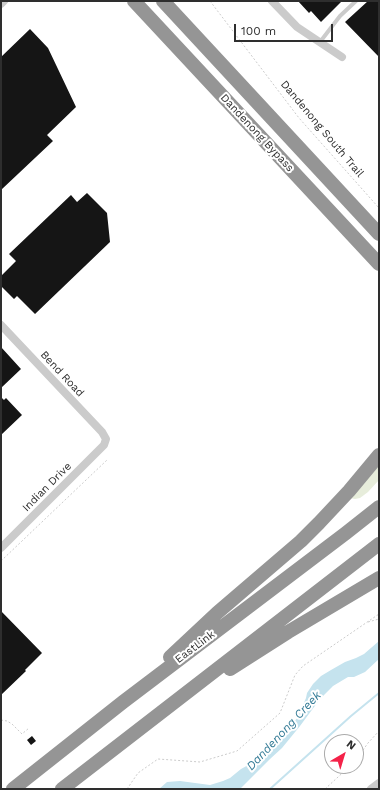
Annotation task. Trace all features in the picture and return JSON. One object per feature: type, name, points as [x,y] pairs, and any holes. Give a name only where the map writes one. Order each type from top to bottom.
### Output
[{"type":"highway","name":"Dandenong Bypass","points":[[134,1],[379,264]]},
{"type":"highway","name":"Dandenong Bypass","points":[[162,1],[379,234]]},
{"type":"highway","points":[[123,702],[182,645],[295,546],[319,523],[379,455]]},
{"type":"highway","name":"EastLink","points":[[13,789],[123,702],[379,507]]},
{"type":"highway","points":[[62,789],[379,544]]},
{"type":"highway","points":[[152,719],[288,632],[379,578]]},
{"type":"highway","points":[[8,789],[54,756]]},
{"type":"street","points":[[1,4],[4,1]]},
{"type":"street","points":[[272,1],[297,27],[342,56]]},
{"type":"street","name":"Bend Road","points":[[1,325],[102,432],[106,439]]},
{"type":"street","name":"Indian Drive","points":[[1,548],[104,445],[106,439]]},
{"type":"street","points":[[371,789],[379,783]]},
{"type":"lane","points":[[320,42],[340,16],[356,1]]},
{"type":"path","name":"Dandenong South Trail","points":[[210,1],[299,118],[379,208]]},
{"type":"path","points":[[1,561],[106,460]]},
{"type":"path","points":[[127,789],[138,773],[158,759],[200,762],[237,751],[280,713],[295,674],[303,666],[379,614]]},
{"type":"path","points":[[367,622],[379,619]]},
{"type":"path","points":[[1,720],[12,724],[22,734],[29,728]]},
{"type":"path","points":[[364,749],[379,731]]},
{"type":"path","points":[[325,789],[341,774]]},
{"type":"green space","points":[[379,463],[379,480],[360,498],[350,498]]},
{"type":"water","points":[[379,641],[379,659],[365,672],[354,677],[348,677],[333,686],[320,699],[282,748],[240,789],[159,789],[167,782],[180,781],[210,785],[230,778],[241,769],[252,763],[288,729],[298,717],[307,693],[321,676],[345,662],[364,654]]},
{"type":"building","points":[[298,1],[342,1],[321,22],[311,11],[309,13]]},
{"type":"building","points":[[368,1],[379,1],[379,57],[345,22]]},
{"type":"building","points":[[30,29],[48,48],[76,107],[47,135],[53,141],[1,190],[1,57]]},
{"type":"building","points":[[87,193],[107,213],[110,242],[35,314],[17,296],[14,299],[1,286],[1,276],[16,261],[9,254],[71,195],[77,202]]},
{"type":"building","points":[[1,347],[21,369],[1,388]]},
{"type":"building","points":[[1,397],[4,400],[6,398],[22,415],[1,435]]},
{"type":"building","points":[[1,611],[42,653],[1,695]]},
{"type":"building","points":[[32,736],[36,741],[31,745],[27,740]]},
{"type":"waterway","name":"Dandenong Creek","points":[[270,789],[351,716],[379,693]]}]
